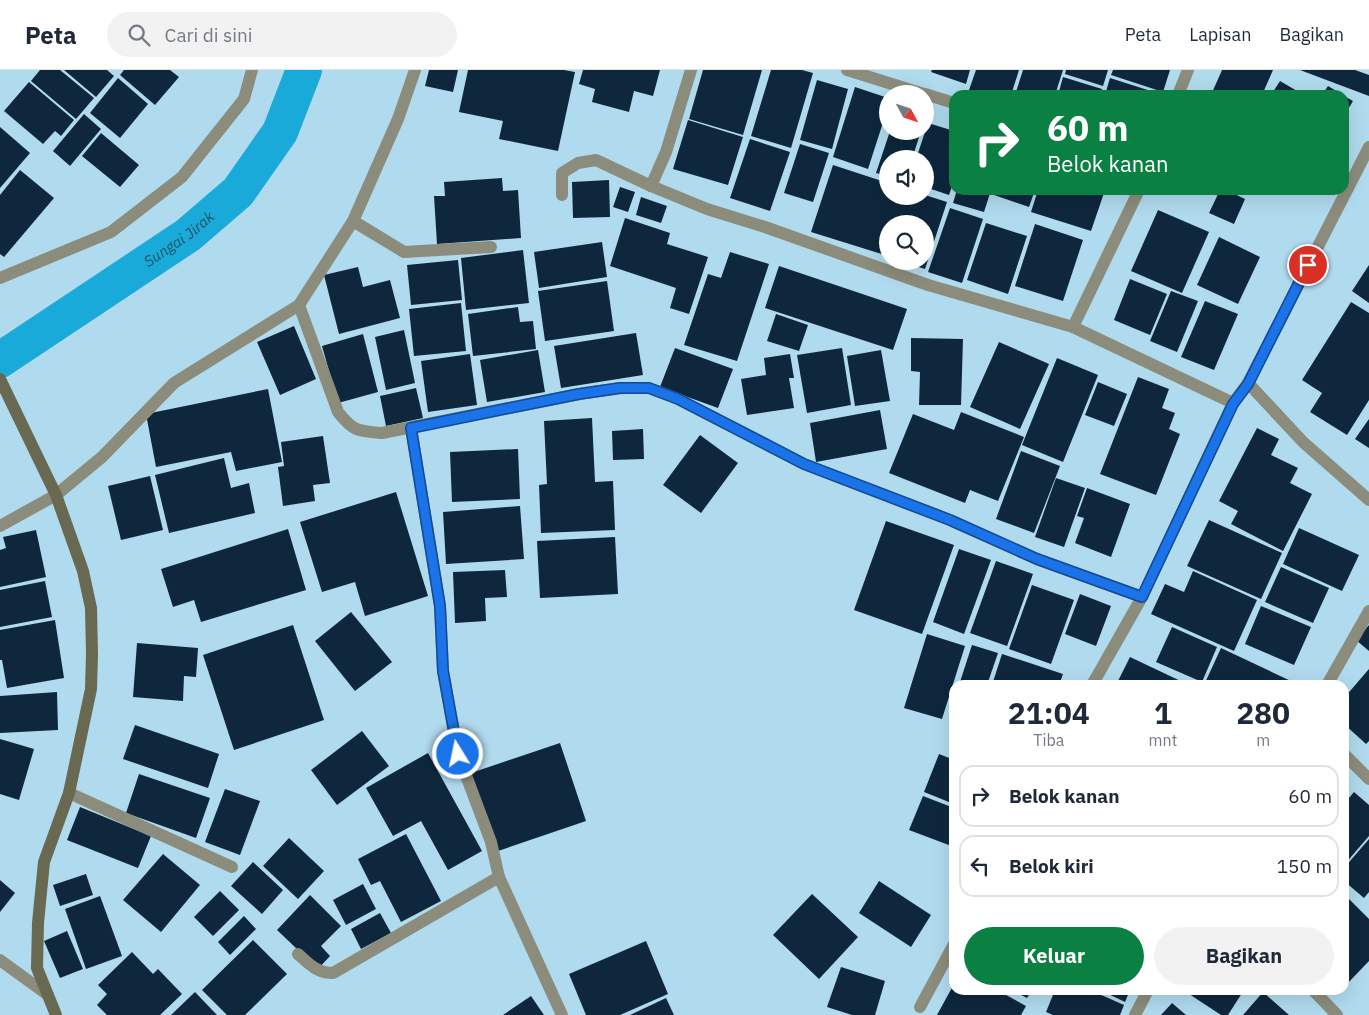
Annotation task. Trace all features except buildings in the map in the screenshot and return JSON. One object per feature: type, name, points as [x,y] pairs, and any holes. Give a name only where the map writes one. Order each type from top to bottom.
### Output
[{"type":"main road","points":[[0,379],[56,495],[83,571],[91,608],[92,654],[90,689],[69,792],[44,862],[38,923],[37,968],[56,1015]]},
{"type":"street","points":[[0,278],[111,232],[182,177],[244,99],[252,70]]},
{"type":"street","points":[[0,526],[56,495],[102,457],[174,383],[299,305],[353,221],[398,119],[415,70]]},
{"type":"street","points":[[652,186],[666,152],[691,70]]},
{"type":"street","points":[[847,70],[895,85]]},
{"type":"street","points":[[1180,90],[1188,70]]},
{"type":"street","points":[[934,97],[949,102]]},
{"type":"street","points":[[1349,186],[1369,147]]},
{"type":"street","points":[[562,195],[562,173],[578,163],[596,160],[652,186],[707,208],[928,285],[1072,327],[1233,404]]},
{"type":"street","points":[[1072,327],[1137,195]]},
{"type":"street","points":[[1095,680],[1142,597],[1233,404],[1248,384],[1344,195]]},
{"type":"street","points":[[353,221],[404,252],[491,247]]},
{"type":"street","points":[[299,305],[338,412],[349,426],[366,432],[382,433],[411,428],[579,394],[620,388],[649,388],[678,399],[804,464],[950,520],[1037,559],[1142,597]]},
{"type":"street","points":[[1248,384],[1303,442],[1369,500]]},
{"type":"street","points":[[411,428],[440,606],[443,671],[458,754],[491,842],[499,878],[562,1015]]},
{"type":"street","points":[[1330,680],[1369,611]]},
{"type":"street","points":[[1349,759],[1369,780]]},
{"type":"street","points":[[69,792],[232,867]]},
{"type":"street","points":[[298,954],[316,970],[332,973],[499,878]]},
{"type":"street","points":[[920,1007],[949,953]]},
{"type":"street","points":[[0,960],[48,995]]},
{"type":"street","points":[[1134,1015],[1145,995]]},
{"type":"street","points":[[1318,995],[1338,1015]]},
{"type":"waterway","name":"Sungai Jirak","points":[[0,360],[188,235],[238,192],[280,132],[304,70]]},
{"type":"route","points":[[458,754],[443,671],[440,606],[411,428],[579,394],[620,388],[649,388],[678,399],[804,464],[950,520],[1037,559],[1142,597],[1233,404],[1248,384],[1308,265]]}]
